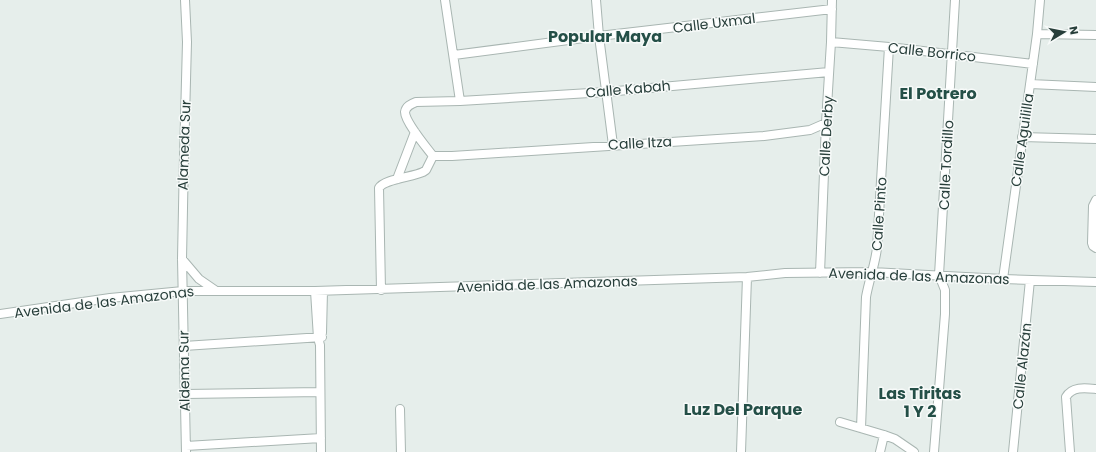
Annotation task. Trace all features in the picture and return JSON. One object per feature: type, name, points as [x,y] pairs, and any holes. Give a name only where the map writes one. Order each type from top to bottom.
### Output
[{"type":"street","name":"Alameda Sur","points":[[183,291],[182,259],[187,42],[185,0]]},
{"type":"street","points":[[445,0],[460,101]]},
{"type":"street","points":[[596,0],[599,36],[613,145]]},
{"type":"street","name":"Calle Derby","points":[[820,273],[832,0]]},
{"type":"street","name":"Calle Tordillo","points":[[939,275],[955,0]]},
{"type":"street","name":"Calle Aguililla","points":[[1003,279],[1037,34],[1040,0]]},
{"type":"street","name":"Calle Uxmal","points":[[454,55],[599,36],[832,9]]},
{"type":"street","points":[[1037,34],[1096,35]]},
{"type":"street","name":"Calle Borrico","points":[[831,42],[889,47],[1033,64]]},
{"type":"street","name":"Calle Pinto","points":[[861,428],[866,297],[877,248],[889,47]]},
{"type":"street","name":"Calle Kabah","points":[[415,132],[405,112],[410,104],[416,102],[460,101],[606,92],[829,72]]},
{"type":"street","points":[[1030,84],[1096,87]]},
{"type":"street","name":"Calle Itza","points":[[433,156],[764,136],[810,130],[826,122]]},
{"type":"street","points":[[381,290],[379,188],[380,186],[397,179],[420,174],[426,170],[433,156],[415,132]]},
{"type":"street","points":[[397,179],[415,132]]},
{"type":"street","points":[[1022,137],[1096,139]]},
{"type":"street","points":[[1096,200],[1093,212],[1092,243],[1096,248]]},
{"type":"street","points":[[182,259],[199,279],[216,290]]},
{"type":"street","name":"Avenida de las Amazonas","points":[[0,314],[110,298],[183,291],[381,290],[747,277],[785,273],[872,272],[1096,282]]},
{"type":"street","points":[[934,452],[945,314],[945,290],[939,275]]},
{"type":"street","points":[[741,452],[747,277]]},
{"type":"street","name":"Calle Alazán","points":[[1014,452],[1030,280]]},
{"type":"street","name":"Aldema Sur","points":[[183,291],[186,449]]},
{"type":"street","points":[[319,291],[321,452]]},
{"type":"street","points":[[184,346],[320,340]]},
{"type":"street","points":[[1070,452],[1066,399],[1067,394],[1078,388],[1096,389]]},
{"type":"street","points":[[185,394],[320,392]]},
{"type":"street","points":[[400,409],[401,452]]},
{"type":"street","points":[[840,422],[895,439],[914,452]]},
{"type":"street","points":[[880,452],[884,435]]},
{"type":"street","points":[[186,449],[321,438]]},
{"type":"district","name":"Popular Maya","points":[[605,36]]},
{"type":"district","name":"El Potrero","points":[[938,93]]},
{"type":"district","name":"Las Tiritas 1 Y 2","points":[[920,402]]},
{"type":"district","name":"Luz Del Parque","points":[[743,409]]}]
